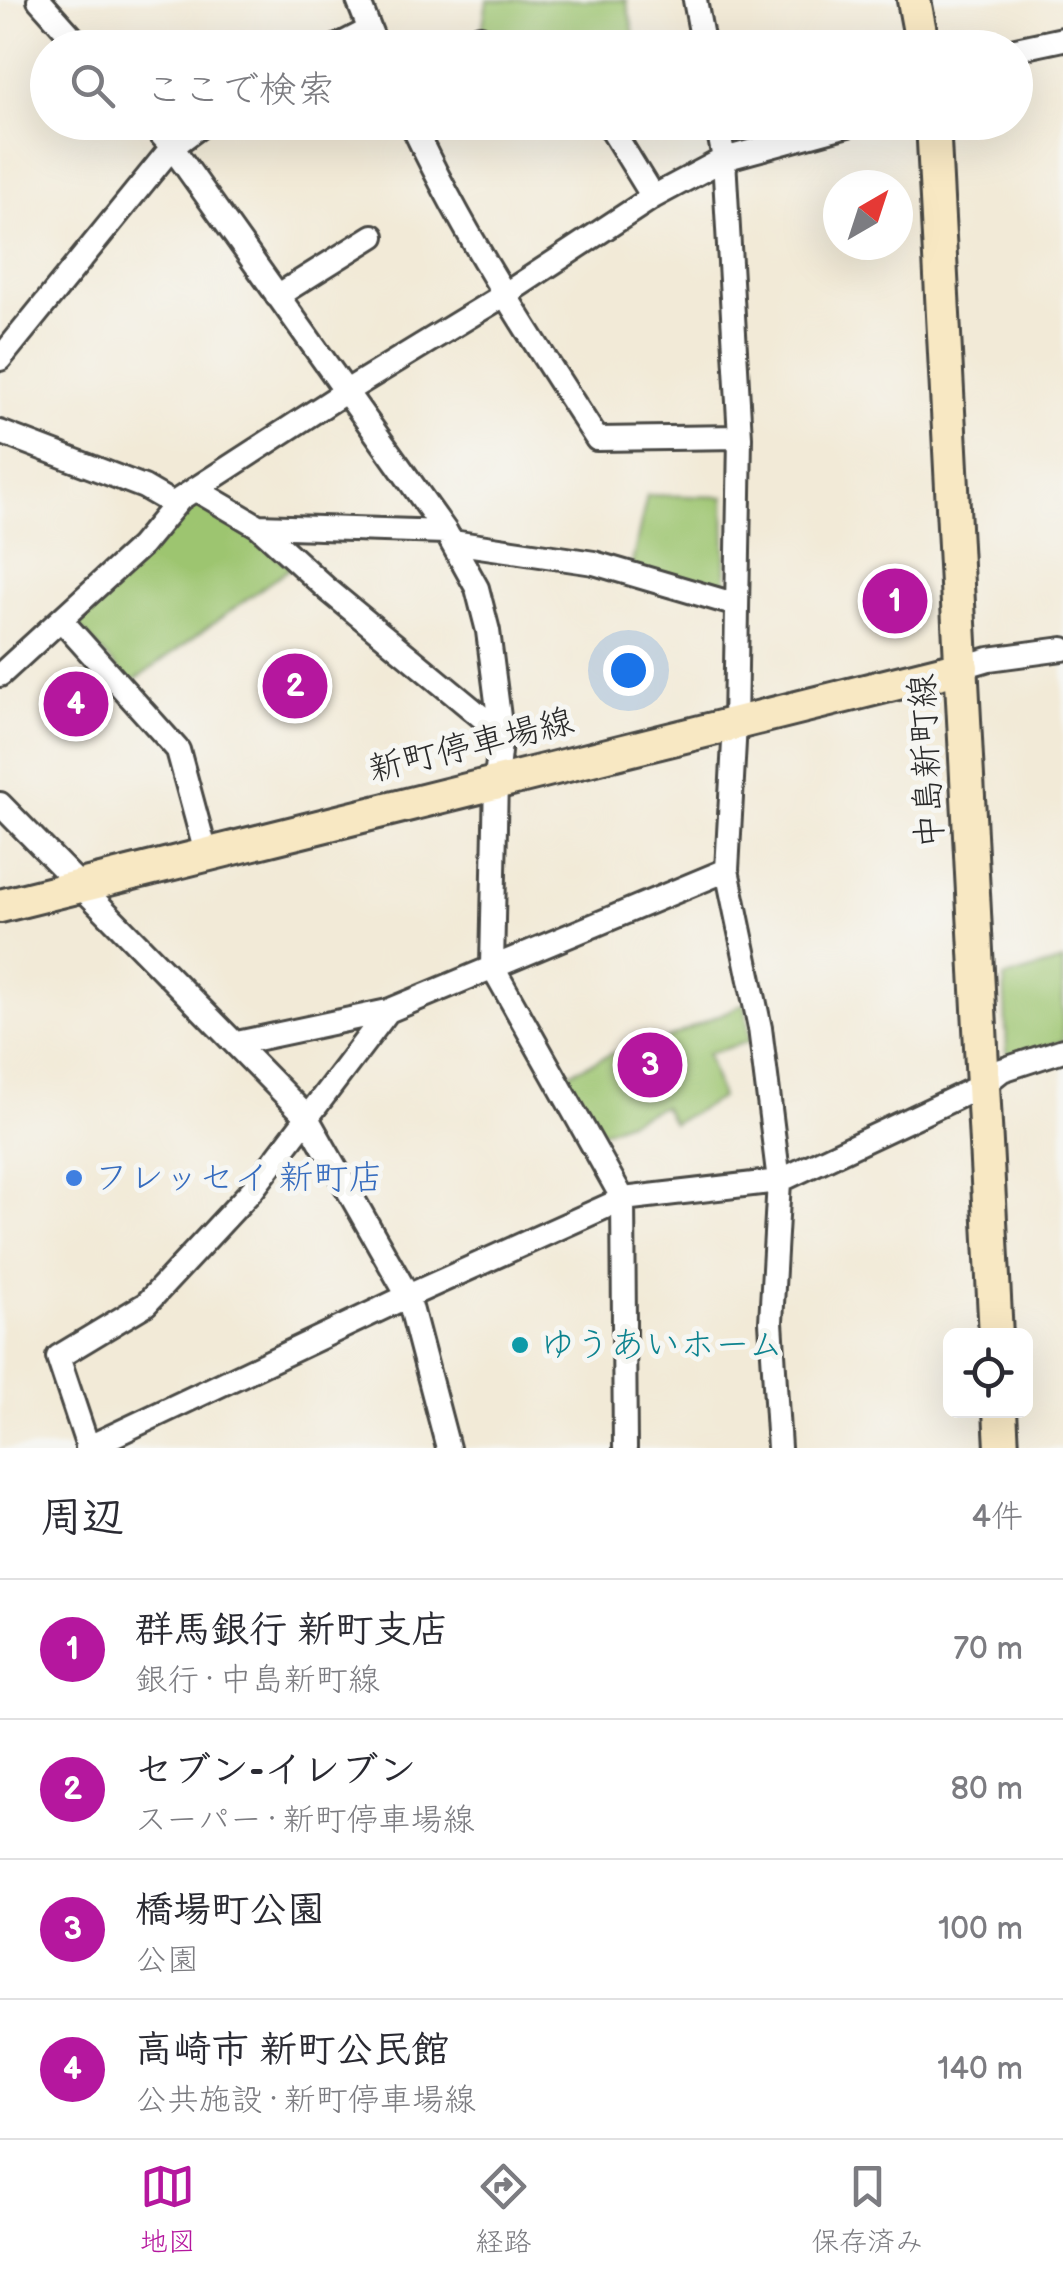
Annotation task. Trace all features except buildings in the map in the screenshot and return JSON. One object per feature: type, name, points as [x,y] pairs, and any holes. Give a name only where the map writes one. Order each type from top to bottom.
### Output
[{"type":"main road","points":[[914,0],[920,30]]},
{"type":"main road","name":"中島新町線","points":[[934,140],[996,1328]]},
{"type":"main road","name":"新町停車場線","points":[[0,906],[962,666]]},
{"type":"main road","points":[[1000,1418],[1002,1448]]},
{"type":"street","points":[[39,0],[66,30]]},
{"type":"street","points":[[358,0],[370,30]]},
{"type":"street","points":[[695,0],[701,30]]},
{"type":"street","points":[[1033,45],[1063,39]]},
{"type":"street","points":[[166,140],[449,537],[477,588],[488,630],[501,733],[496,780],[492,966],[623,1199],[626,1448]]},
{"type":"street","points":[[0,358],[182,140]]},
{"type":"street","points":[[420,140],[444,194],[597,439],[740,437]]},
{"type":"street","points":[[618,140],[653,198]]},
{"type":"street","points":[[720,140],[740,437],[728,870],[760,1028],[779,1181],[771,1322],[779,1448]]},
{"type":"street","points":[[0,675],[62,621],[196,489],[653,198],[724,158],[792,140]]},
{"type":"street","points":[[277,296],[373,236]]},
{"type":"street","points":[[0,432],[144,487],[175,506]]},
{"type":"street","points":[[196,489],[258,526],[327,589],[501,733]]},
{"type":"street","points":[[258,526],[449,537],[594,563],[737,605]]},
{"type":"street","points":[[62,621],[178,750],[206,853]]},
{"type":"street","points":[[962,666],[1063,650]]},
{"type":"street","points":[[0,804],[306,1116],[408,1296],[448,1448]]},
{"type":"street","points":[[238,1043],[388,1012],[728,870]]},
{"type":"street","points":[[388,1012],[253,1189],[146,1304],[58,1357],[87,1448],[623,1199],[779,1181],[984,1085],[1002,1070],[1063,1050]]},
{"type":"green space","points":[[487,0],[626,0],[633,30],[482,30]]},
{"type":"green space","points":[[647,495],[724,497],[726,583],[718,592],[631,568]]},
{"type":"green space","points":[[193,501],[225,518],[291,567],[131,683],[76,624]]},
{"type":"green space","points":[[1063,961],[1063,1041],[1015,1056],[1007,1052],[1004,978]]},
{"type":"green space","points":[[745,1003],[750,1041],[707,1054],[721,1098],[673,1123],[663,1106],[597,1134],[565,1075],[648,1037],[658,1043]]},
{"type":"place","name":"群馬銀行 新町支店","points":[[895,601]]},
{"type":"place","name":"セブン-イレブン","points":[[295,686]]},
{"type":"place","name":"高崎市 新町公民館","points":[[76,704]]},
{"type":"place","name":"橋場町公園","points":[[650,1065]]},
{"type":"place","name":"フレッセイ 新町店","points":[[74,1178]]},
{"type":"place","name":"ゆうあいホーム","points":[[520,1345]]}]
